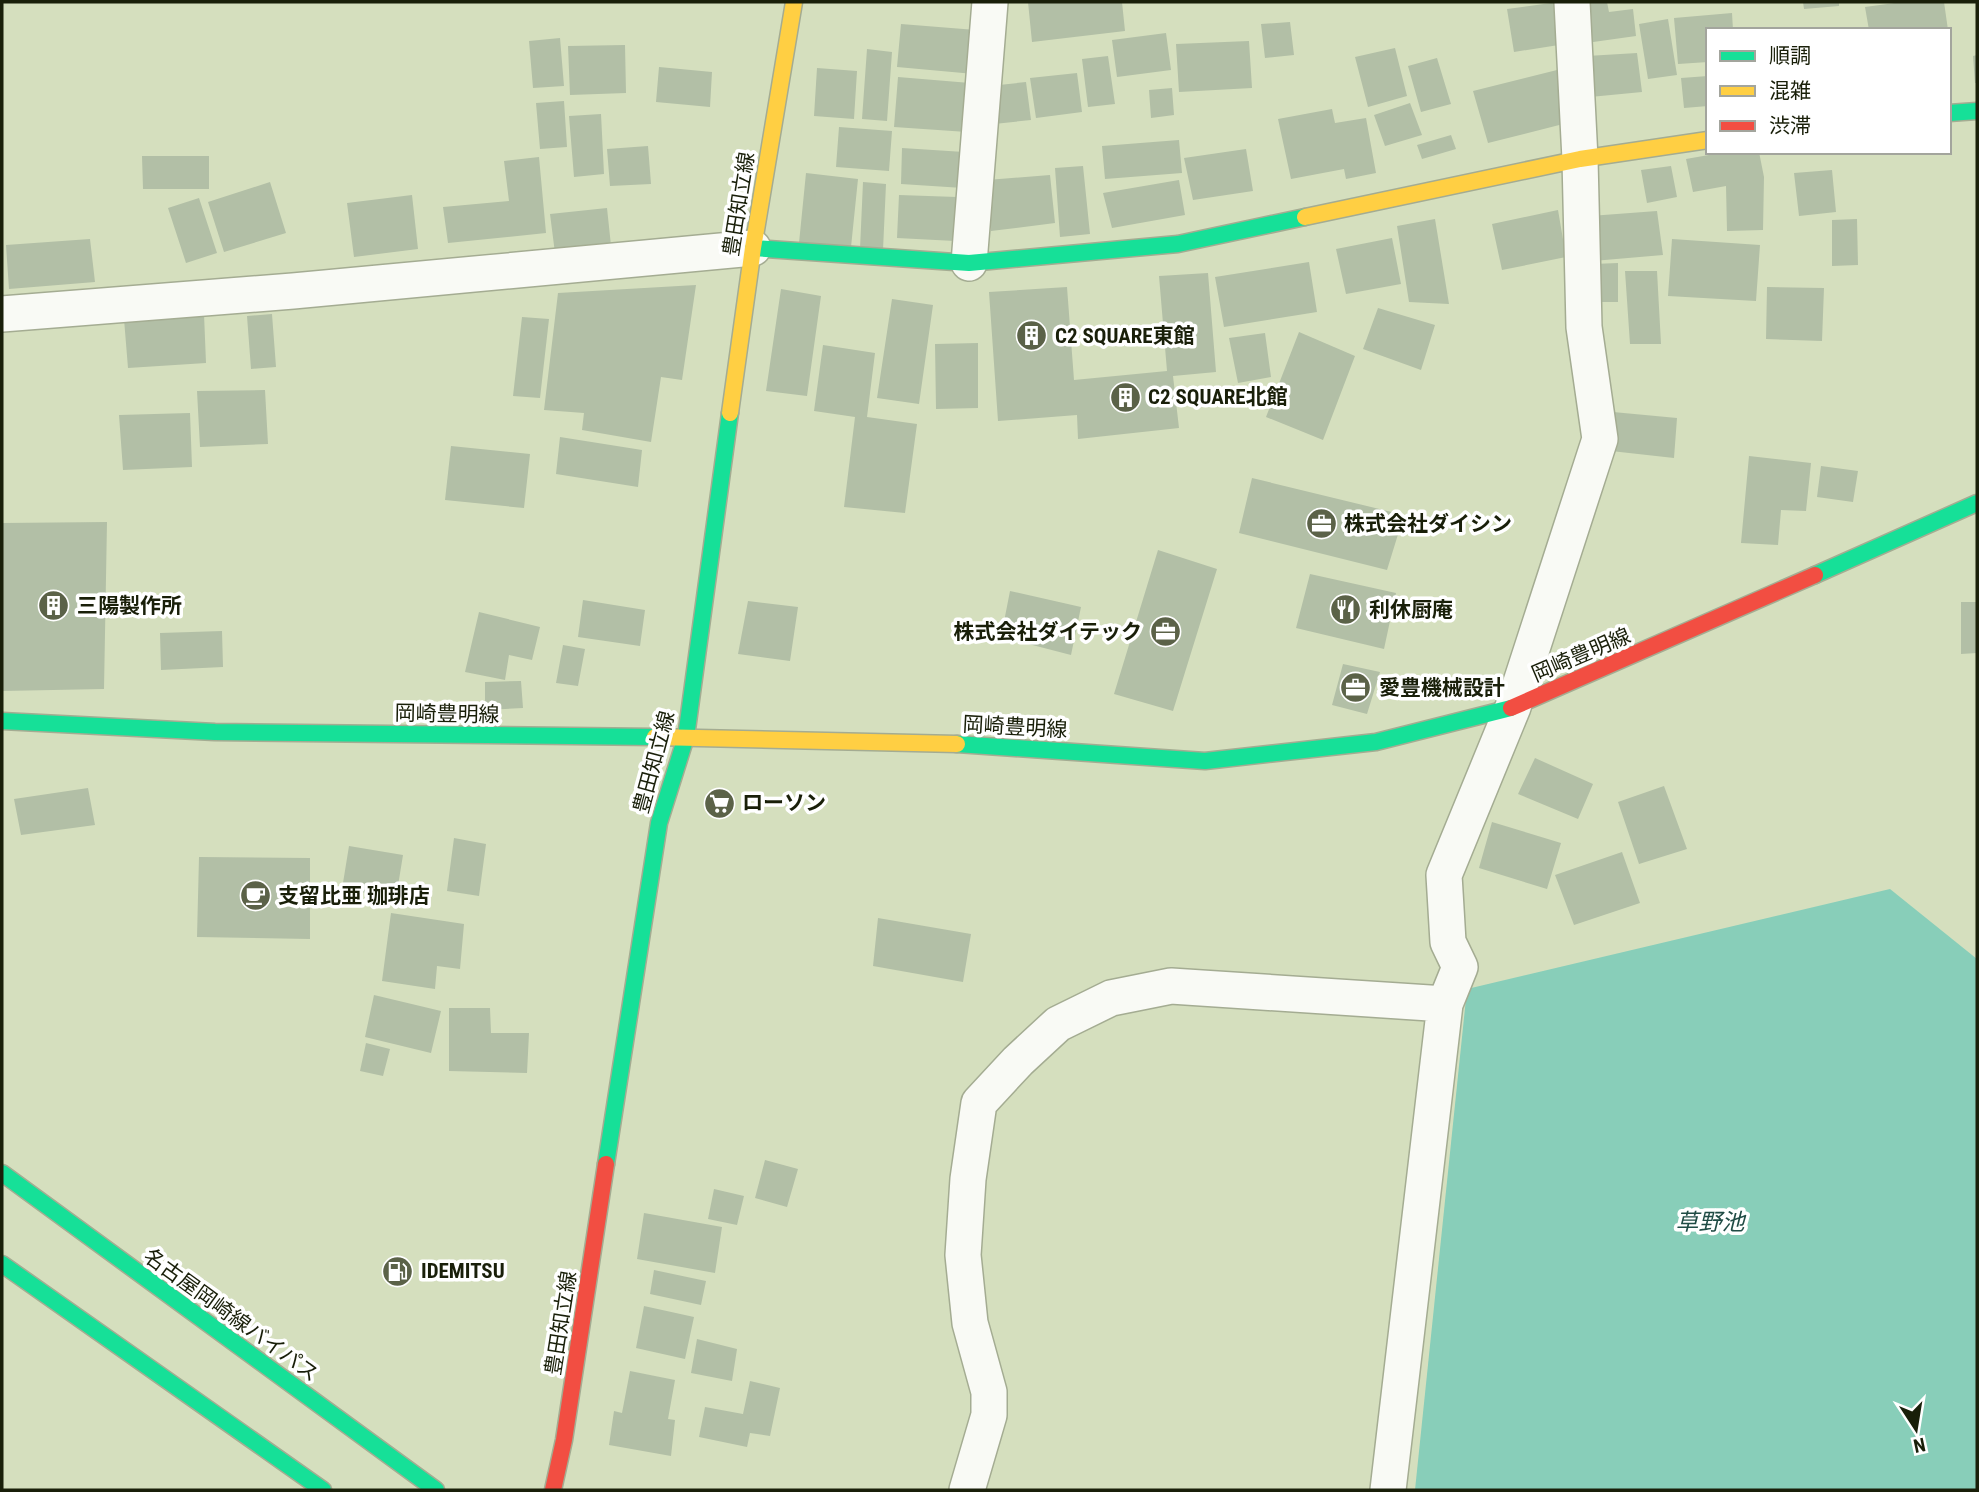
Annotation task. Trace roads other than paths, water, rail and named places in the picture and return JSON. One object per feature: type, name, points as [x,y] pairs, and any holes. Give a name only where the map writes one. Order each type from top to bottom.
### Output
[{"type":"main road","name":"豊田知立線","points":[[553,1490],[564,1440],[659,823],[686,737],[753,248],[794,2]]},
{"type":"main road","points":[[1951,113],[1977,111]]},
{"type":"main road","points":[[753,248],[969,263],[1178,244],[1580,159],[1706,140]]},
{"type":"main road","name":"岡崎豊明線","points":[[2,721],[215,732],[686,737],[983,745],[1205,761],[1376,742],[1513,707],[1977,503]]},
{"type":"main road","name":"名古屋岡崎線バイパス","points":[[2,1173],[436,1490]]},
{"type":"main road","points":[[2,1264],[167,1383],[323,1490]]},
{"type":"street","points":[[969,263],[990,2]]},
{"type":"street","points":[[1388,1490],[1445,1004],[1460,967],[1448,942],[1444,875],[1513,707],[1600,439],[1584,327],[1580,159],[1572,2]]},
{"type":"street","points":[[2,314],[293,291],[753,248]]},
{"type":"street","points":[[967,1490],[989,1415],[989,1392],[970,1323],[963,1255],[968,1179],[979,1103],[1018,1061],[1058,1024],[1111,998],[1171,986],[1445,1004]]},
{"type":"water","name":"草野池","points":[[1890,889],[1977,959],[1977,1490],[1415,1490],[1467,989]]},
{"type":"place","name":"C2 SQUARE東館","points":[[1032,336]]},
{"type":"place","name":"C2 SQUARE北館","points":[[1125,397]]},
{"type":"place","name":"株式会社ダイシン","points":[[1321,524]]},
{"type":"place","name":"三陽製作所","points":[[54,606]]},
{"type":"place","name":"利休厨庵","points":[[1346,610]]},
{"type":"place","name":"株式会社ダイテック","points":[[1165,632]]},
{"type":"place","name":"愛豊機械設計","points":[[1356,688]]},
{"type":"place","name":"ローソン","points":[[719,803]]},
{"type":"place","name":"支留比亜 珈琲店","points":[[255,896]]},
{"type":"place","name":"IDEMITSU","points":[[398,1271]]}]
